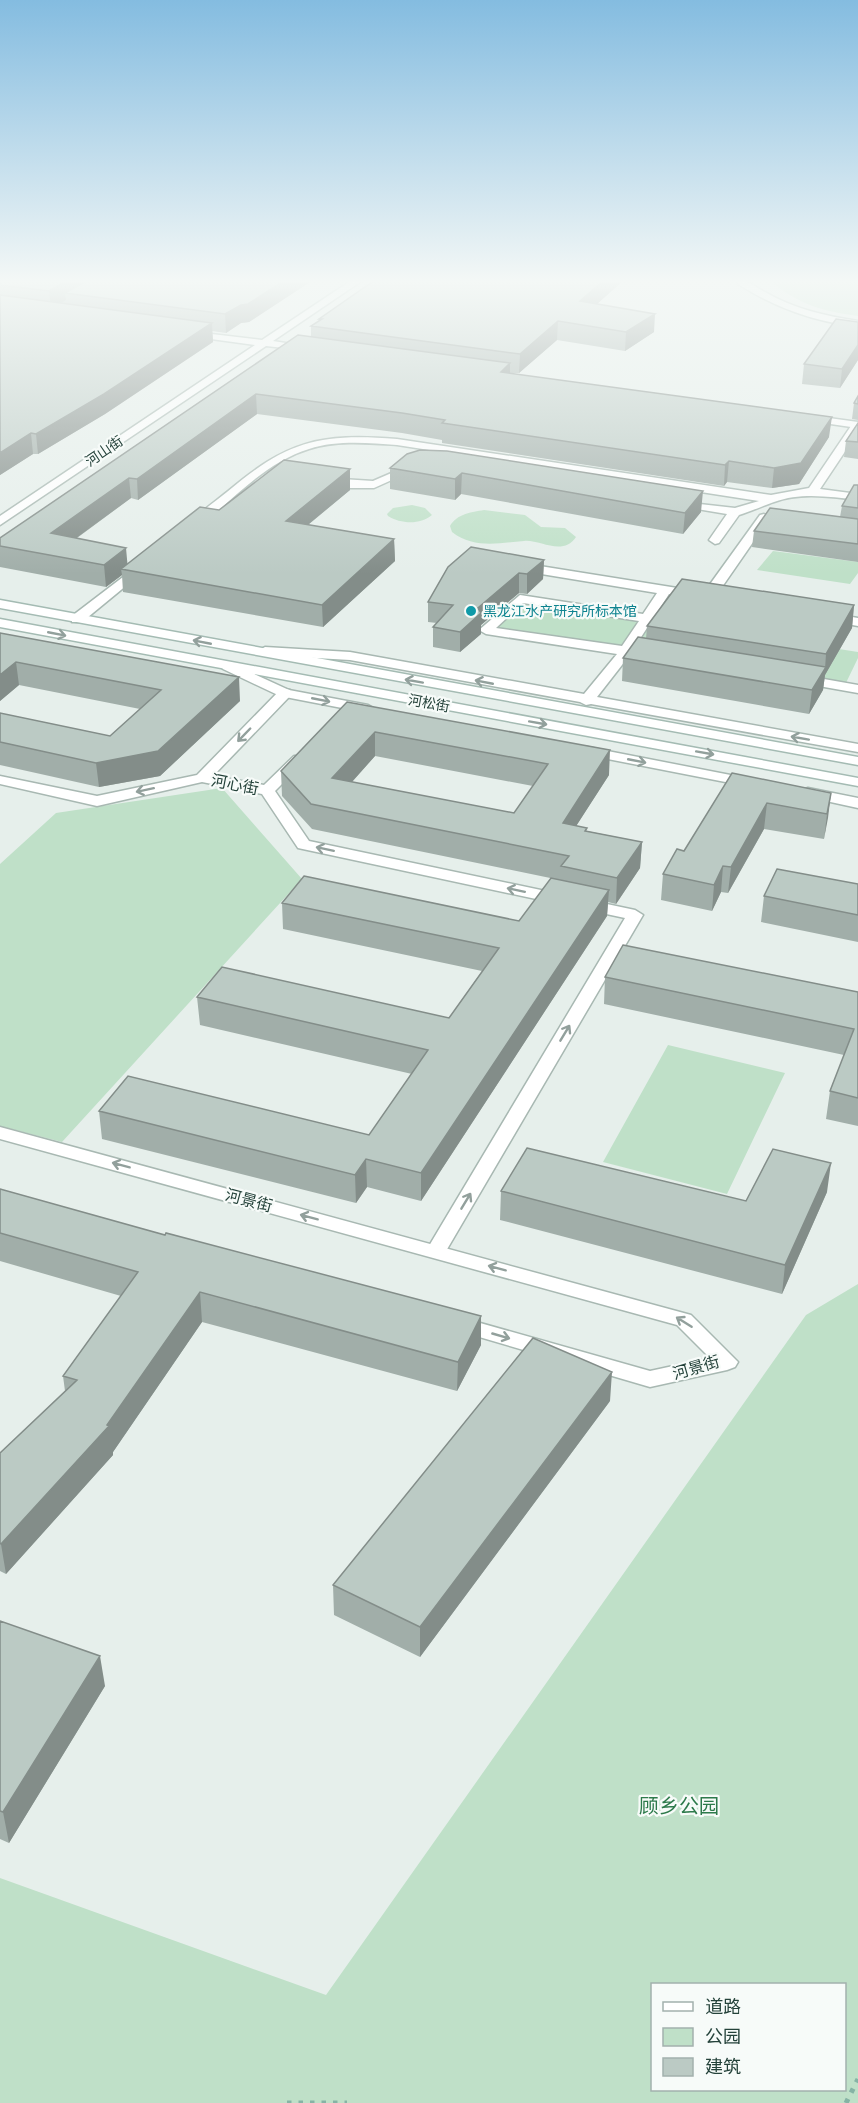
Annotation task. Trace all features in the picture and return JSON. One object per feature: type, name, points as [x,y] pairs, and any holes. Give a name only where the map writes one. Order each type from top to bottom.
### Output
[{"type":"street","name":"河山街","points":[[0,521],[212,378]]},
{"type":"street","points":[[798,417],[857,425],[813,491]]},
{"type":"street","points":[[188,530],[279,457],[300,448],[330,441],[362,439],[397,442],[771,499]]},
{"type":"street","points":[[317,480],[362,486],[389,479],[399,471],[420,465]]},
{"type":"street","points":[[261,471],[284,475]]},
{"type":"street","points":[[666,501],[735,512],[756,507],[771,499],[813,491],[858,497]]},
{"type":"street","points":[[715,540],[735,512]]},
{"type":"street","points":[[504,565],[714,598],[764,518],[776,520]]},
{"type":"street","points":[[78,618],[151,560]]},
{"type":"street","points":[[586,701],[626,651],[665,590]]},
{"type":"street","points":[[645,618],[520,599],[486,630],[671,658]]},
{"type":"street","points":[[0,604],[240,650],[858,761]]},
{"type":"street","points":[[812,615],[858,622]]},
{"type":"street","name":"河松街","points":[[0,623],[858,782]]},
{"type":"street","points":[[240,650],[350,656],[586,701],[858,748]]},
{"type":"street","points":[[228,666],[285,693],[388,713]]},
{"type":"street","points":[[791,678],[858,689]]},
{"type":"street","name":"河心街","points":[[202,778],[285,693]]},
{"type":"street","points":[[335,723],[352,706]]},
{"type":"street","name":"河心街","points":[[202,778],[267,790],[310,748]]},
{"type":"street","points":[[576,749],[764,785]]},
{"type":"street","points":[[0,780],[97,801],[202,778]]},
{"type":"street","points":[[788,789],[858,803]]},
{"type":"street","points":[[267,790],[304,845],[634,915],[436,1251]]},
{"type":"street","name":"河景街","points":[[0,1132],[684,1320],[727,1362],[650,1379],[445,1320]]},
{"type":"path","points":[[846,2103],[858,2079]]},
{"type":"path","points":[[287,2103],[347,2103]]},
{"type":"green space","points":[[412,505],[425,508],[432,515],[416,522],[410,522],[399,521],[387,514],[393,508]]},
{"type":"green space","points":[[484,510],[525,515],[541,527],[565,528],[576,537],[571,543],[558,547],[530,541],[478,543],[452,532],[450,526],[460,516]]},
{"type":"green space","points":[[773,551],[858,562],[858,573],[850,584],[757,570]]},
{"type":"green space","points":[[520,599],[858,652],[858,658],[844,687],[485,630]]},
{"type":"green space","points":[[222,788],[302,879],[62,1142],[0,1126],[0,864],[56,813]]},
{"type":"green space","points":[[668,1045],[785,1073],[727,1194],[603,1162]]},
{"type":"green space","name":"顾乡公园","points":[[858,1284],[858,2103],[0,2103],[0,1878],[326,1995],[806,1315]]},
{"type":"building","points":[[0,378],[128,378],[36,434],[31,433],[0,453]]},
{"type":"building","points":[[235,378],[546,378],[832,417],[801,463],[774,468],[729,461],[725,465],[442,423],[445,420],[402,413],[256,394],[137,479],[129,478],[51,533],[126,548],[104,565],[0,546],[0,538]]},
{"type":"building","points":[[858,423],[858,442],[846,441]]},
{"type":"building","points":[[420,450],[447,451],[703,491],[685,513],[462,473],[455,479],[390,468],[407,454]]},
{"type":"building","points":[[284,460],[350,469],[286,521],[394,539],[322,605],[121,569],[200,507],[219,510]]},
{"type":"building","points":[[854,485],[858,485],[858,508],[842,506]]},
{"type":"building","points":[[770,508],[858,519],[858,544],[754,531]]},
{"type":"building","points":[[471,547],[544,560],[527,574],[519,573],[478,608],[481,613],[460,632],[433,627],[453,605],[428,602],[448,567]]},
{"type":"building","points":[[682,579],[854,605],[826,654],[647,626]]},
{"type":"building","points":[[0,633],[239,677],[158,751],[96,763],[0,742],[0,713],[110,736],[161,690],[16,662],[0,675]]},
{"type":"building","points":[[638,637],[826,667],[812,690],[623,658]]},
{"type":"building","points":[[347,702],[610,750],[563,823],[587,828],[585,831],[642,842],[617,878],[561,866],[569,856],[311,804],[281,771]],"holes":[[[375,732],[548,764],[514,813],[332,778]]]},
{"type":"building","points":[[732,773],[831,793],[827,814],[767,803],[731,867],[723,866],[714,885],[663,874],[677,849],[684,851]]},
{"type":"building","points":[[777,869],[858,884],[858,915],[764,896]]},
{"type":"building","points":[[304,876],[519,921],[551,878],[609,890],[421,1173],[366,1159],[355,1175],[99,1111],[128,1076],[369,1135],[428,1050],[197,997],[222,967],[449,1018],[499,948],[282,903]]},
{"type":"building","points":[[623,945],[858,992],[858,1098],[830,1091],[854,1029],[605,977]]},
{"type":"building","points":[[527,1148],[746,1201],[773,1149],[831,1163],[785,1265],[501,1191]]},
{"type":"building","points":[[0,1189],[165,1235],[166,1233],[481,1316],[458,1362],[200,1292],[107,1425],[109,1426],[1,1544],[0,1453],[77,1380],[63,1376],[138,1272],[0,1233]]},
{"type":"building","points":[[533,1338],[612,1372],[420,1627],[333,1585]]},
{"type":"building","points":[[0,1621],[100,1656],[3,1812],[0,1811]]},
{"type":"place","name":"黑龙江水产研究所标本馆","points":[[471,611]]}]
